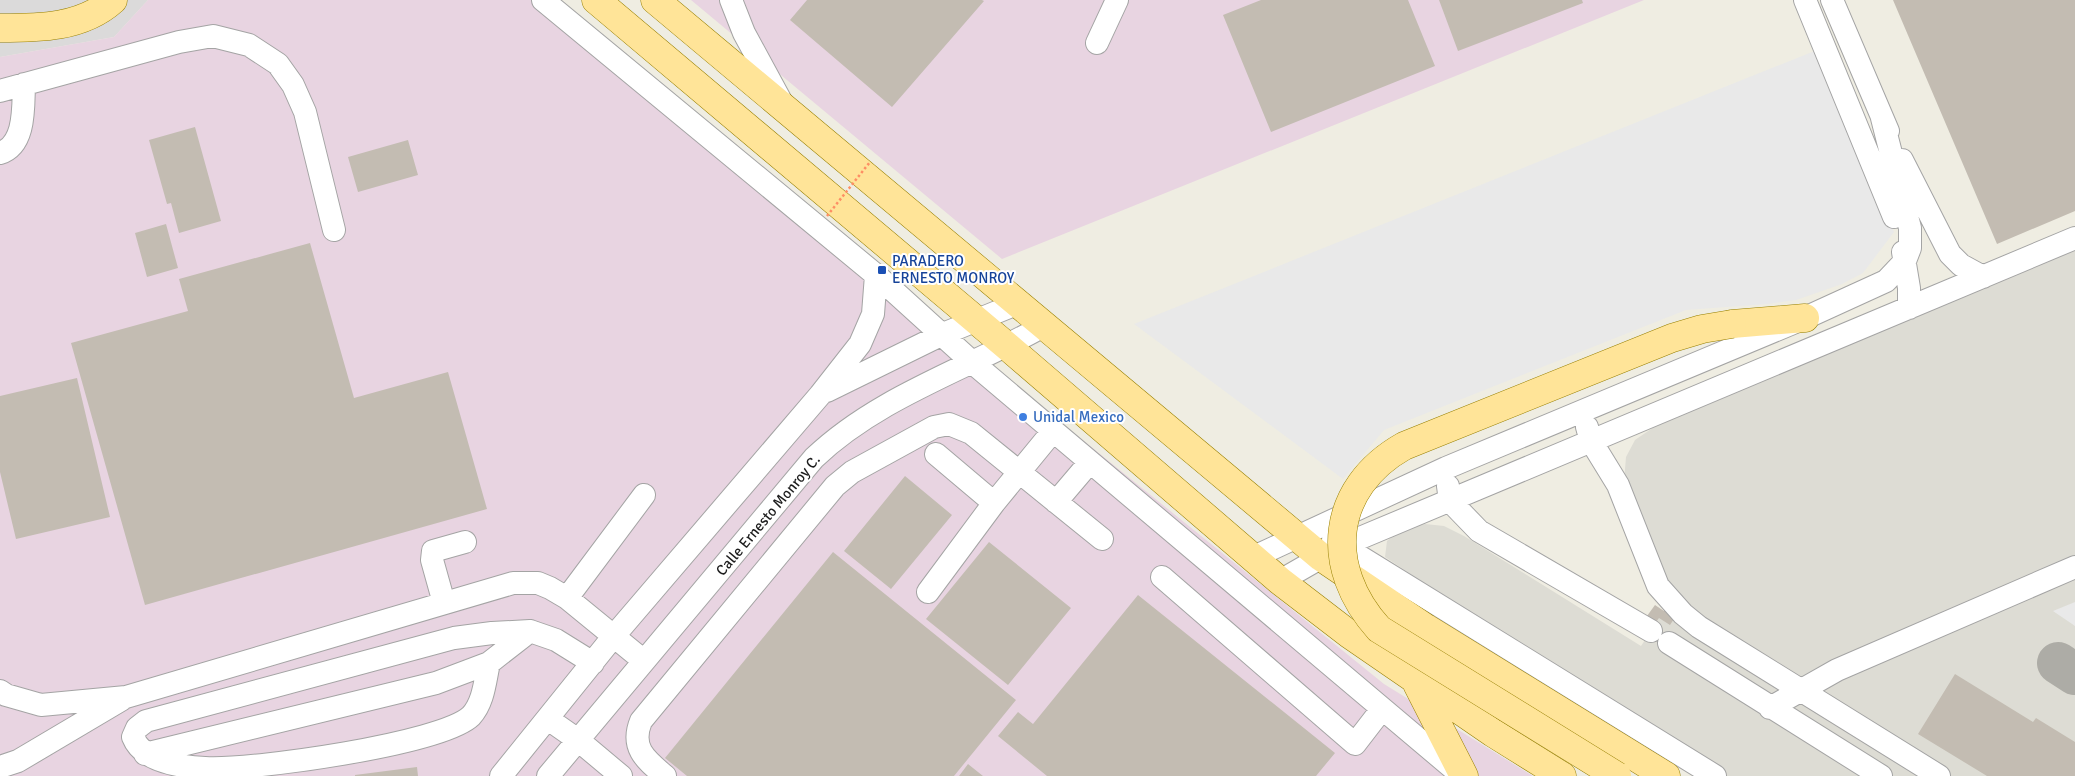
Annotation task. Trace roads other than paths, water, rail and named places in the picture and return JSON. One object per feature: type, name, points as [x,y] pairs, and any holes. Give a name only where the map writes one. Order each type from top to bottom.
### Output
[{"type":"main road","points":[[1,24],[70,24],[93,14],[113,0]]},
{"type":"main road","points":[[596,0],[978,321],[1280,581],[1349,634],[1493,733],[1562,776]]},
{"type":"main road","points":[[655,0],[786,111],[1020,303],[1045,326],[1426,628],[1666,776]]},
{"type":"main road","points":[[1618,776],[1379,629],[1363,611],[1349,584],[1343,566],[1342,531],[1351,501],[1368,474],[1378,463],[1404,446],[1672,338],[1702,329],[1732,324],[1805,318]]},
{"type":"main road","points":[[1416,680],[1463,776]]},
{"type":"street","points":[[543,0],[876,275],[973,363],[1463,776]]},
{"type":"street","points":[[731,0],[744,33],[786,111]]},
{"type":"street","points":[[1097,43],[1117,0]]},
{"type":"street","points":[[1805,0],[1894,215],[1905,261],[1909,308]]},
{"type":"street","points":[[1834,2],[1882,118],[1950,254],[1961,265],[1983,277]]},
{"type":"street","points":[[0,91],[179,42],[213,36],[249,45],[278,64],[292,85],[305,112],[334,230]]},
{"type":"street","points":[[0,153],[6,151],[15,140],[22,124],[24,84]]},
{"type":"street","points":[[1254,557],[1446,468],[1805,318],[1886,281],[1905,261],[1910,248],[1910,228],[1882,118]]},
{"type":"street","points":[[1280,581],[1331,551],[2075,238]]},
{"type":"street","points":[[500,776],[613,637],[820,395],[860,344],[873,314],[876,275]]},
{"type":"street","points":[[820,395],[943,334],[1020,303]]},
{"type":"street","name":"Calle Ernesto Monroy C.","points":[[548,776],[814,458],[838,436],[865,418],[931,382],[1008,347],[1045,326]]},
{"type":"street","points":[[1582,412],[1591,441],[1618,485],[1658,586],[1671,601],[1698,627],[1939,776]]},
{"type":"street","points":[[665,776],[649,762],[638,748],[636,734],[641,721],[836,486],[852,472],[934,427],[949,424],[971,433],[1102,539]]},
{"type":"street","points":[[928,592],[994,503],[1053,430]]},
{"type":"street","points":[[936,454],[994,503]]},
{"type":"street","points":[[1056,502],[1090,462]]},
{"type":"street","points":[[1446,468],[1450,501],[1479,532],[1660,637],[1770,708],[1881,776]]},
{"type":"street","points":[[567,598],[644,496]]},
{"type":"street","points":[[444,603],[432,560],[433,551],[466,542]]},
{"type":"street","points":[[1331,551],[1715,776]]},
{"type":"street","points":[[1770,708],[1837,670],[2075,567]]},
{"type":"street","points":[[1162,577],[1355,744],[1382,709]]},
{"type":"street","points":[[0,691],[42,705],[126,697],[513,583],[525,582],[550,588],[567,598],[644,661]]},
{"type":"street","points":[[489,663],[483,693],[477,708],[469,717],[453,726],[412,739],[329,757],[226,769],[181,766],[145,754],[137,746],[133,737],[137,728],[146,721],[454,638],[530,631],[556,640],[593,663]]},
{"type":"street","points":[[145,754],[436,683],[489,663],[530,631]]},
{"type":"street","points":[[0,767],[18,761],[126,697]]},
{"type":"street","points":[[548,719],[578,740],[621,776]]},
{"type":"place","name":"PARADERO ERNESTO MONROY","points":[[882,270]]},
{"type":"place","name":"Unidal Mexico","points":[[1023,417]]}]
